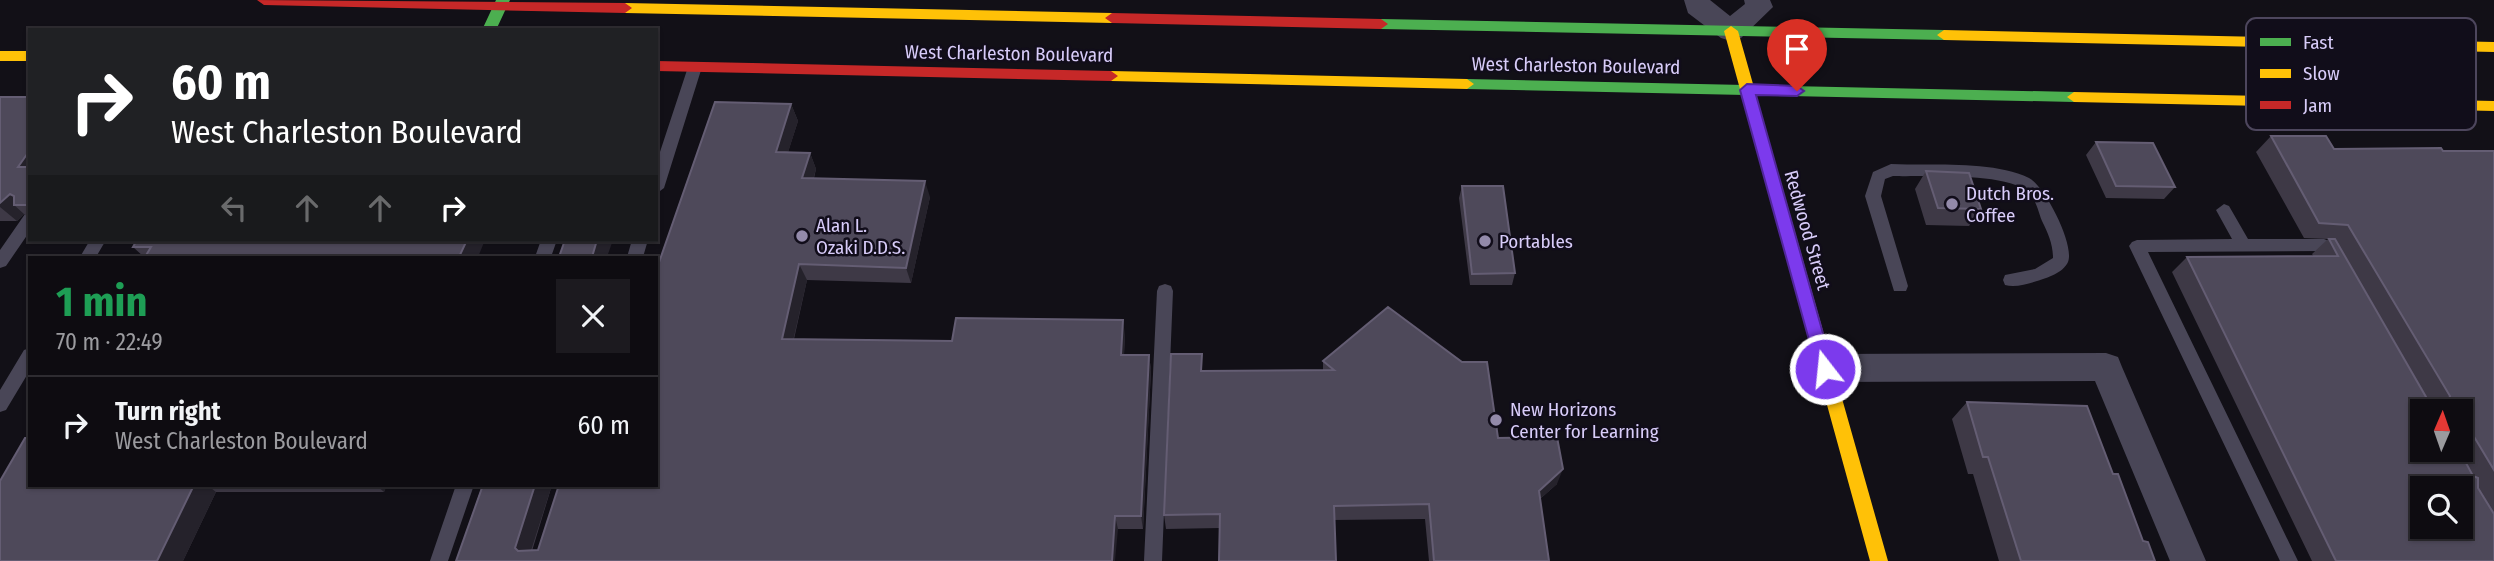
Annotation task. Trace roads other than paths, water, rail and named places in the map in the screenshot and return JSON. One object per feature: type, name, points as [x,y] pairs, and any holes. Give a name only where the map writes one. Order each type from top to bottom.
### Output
[{"type":"main road","name":"West Charleston Boulevard","points":[[264,0],[2246,42]]},
{"type":"main road","points":[[490,28],[502,3]]},
{"type":"main road","name":"Redwood Street","points":[[1731,31],[1879,561]]},
{"type":"main road","name":"West Charleston Boulevard","points":[[2476,47],[2494,47]]},
{"type":"main road","points":[[0,55],[28,56]]},
{"type":"main road","name":"West Charleston Boulevard","points":[[658,66],[2246,101]]},
{"type":"main road","name":"West Charleston Boulevard","points":[[2476,106],[2494,106]]},
{"type":"street","points":[[1697,0],[1699,6],[1731,31],[1759,7],[1757,0]]},
{"type":"street","points":[[1825,369],[2106,367],[2188,561]]},
{"type":"lane","points":[[658,182],[695,67]]},
{"type":"lane","points":[[1900,286],[1872,196],[1878,176],[1891,170],[1999,175],[2019,179],[2031,186],[2039,196],[2062,248],[2061,260],[2053,269],[2038,275],[2011,280]]},
{"type":"lane","points":[[2224,210],[2242,245]]},
{"type":"lane","points":[[0,262],[28,221]]},
{"type":"lane","points":[[2289,561],[2137,246],[2324,245],[2344,279]]},
{"type":"lane","points":[[1153,561],[1165,291]]},
{"type":"lane","points":[[0,405],[28,358]]},
{"type":"lane","points":[[439,561],[464,487]]},
{"type":"place","name":"Dutch Bros. Coffee","points":[[1952,204]]},
{"type":"place","name":"Alan L. Ozaki D.D.S.","points":[[802,236]]},
{"type":"place","name":"Portables","points":[[1485,241]]},
{"type":"place","name":"New Horizons Center for Learning","points":[[1496,420]]}]
